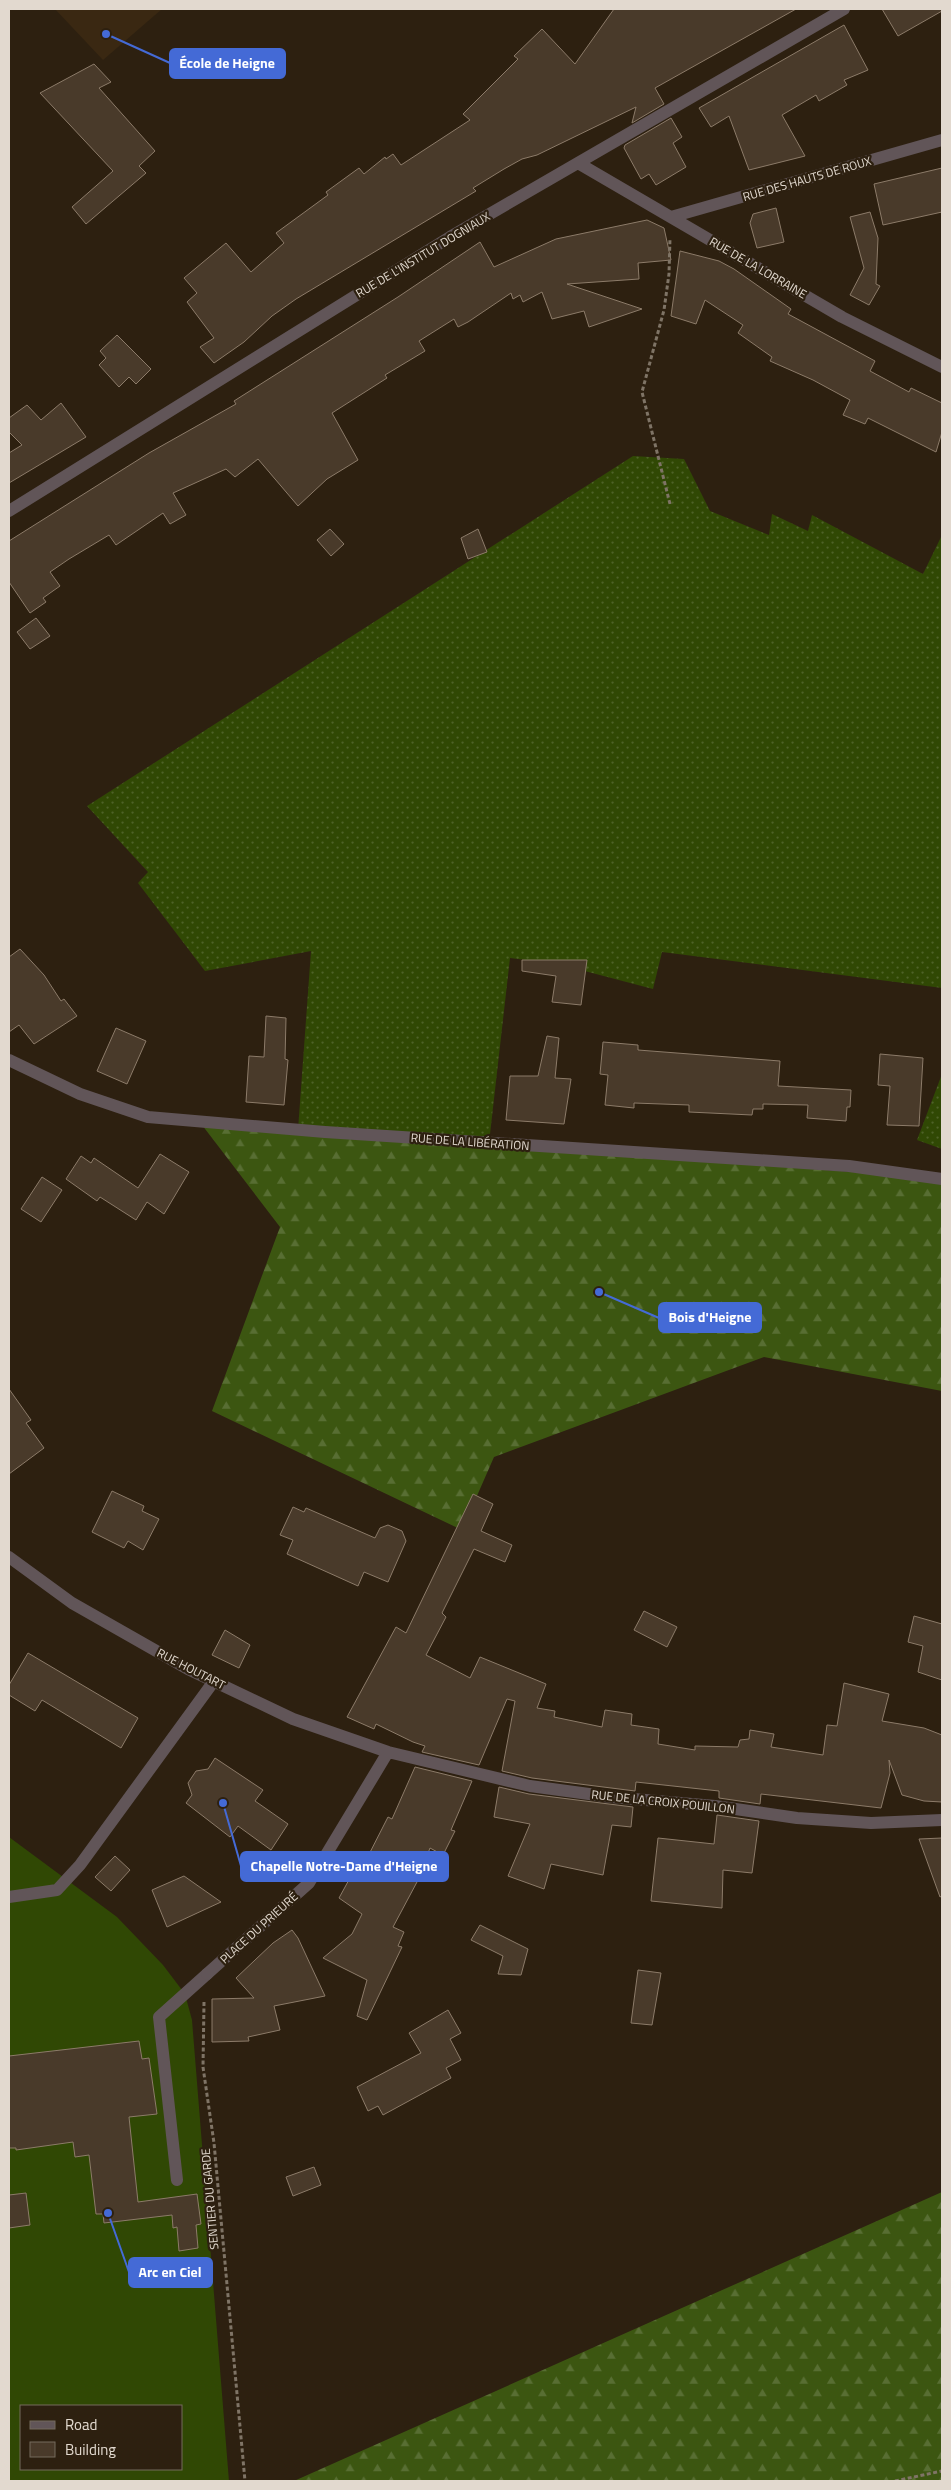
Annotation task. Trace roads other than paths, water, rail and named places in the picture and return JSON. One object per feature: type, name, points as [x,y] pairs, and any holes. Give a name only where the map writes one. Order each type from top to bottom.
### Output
[{"type":"street","name":"RUE DE L'INSTITUT DOGNIAUX","points":[[9,511],[450,237],[844,9]]},
{"type":"street","name":"RUE DES HAUTS DE ROUX","points":[[671,217],[942,140]]},
{"type":"street","name":"RUE DE LA LORRAINE","points":[[578,163],[842,317],[942,367]]},
{"type":"street","name":"RUE DE LA LIBÉRATION","points":[[9,1060],[80,1094],[148,1117],[325,1132],[849,1166],[942,1179]]},
{"type":"street","name":"RUE HOUTART","points":[[9,1558],[72,1603],[214,1681],[293,1719],[388,1752]]},
{"type":"street","points":[[9,1897],[57,1890],[80,1865],[214,1681]]},
{"type":"street","name":"RUE DE LA CROIX POUILLON","points":[[388,1752],[530,1786],[611,1797],[861,1822],[942,1820]]},
{"type":"street","name":"PLACE DU PRIEURÉ","points":[[177,2180],[159,2017],[309,1883],[388,1752]]},
{"type":"place","name":"École de Heigne","points":[[106,34]]},
{"type":"place","name":"Bois d'Heigne","points":[[599,1292]]},
{"type":"place","name":"Chapelle Notre-Dame d'Heigne","points":[[223,1803]]},
{"type":"place","name":"Arc en Ciel","points":[[108,2213]]}]
